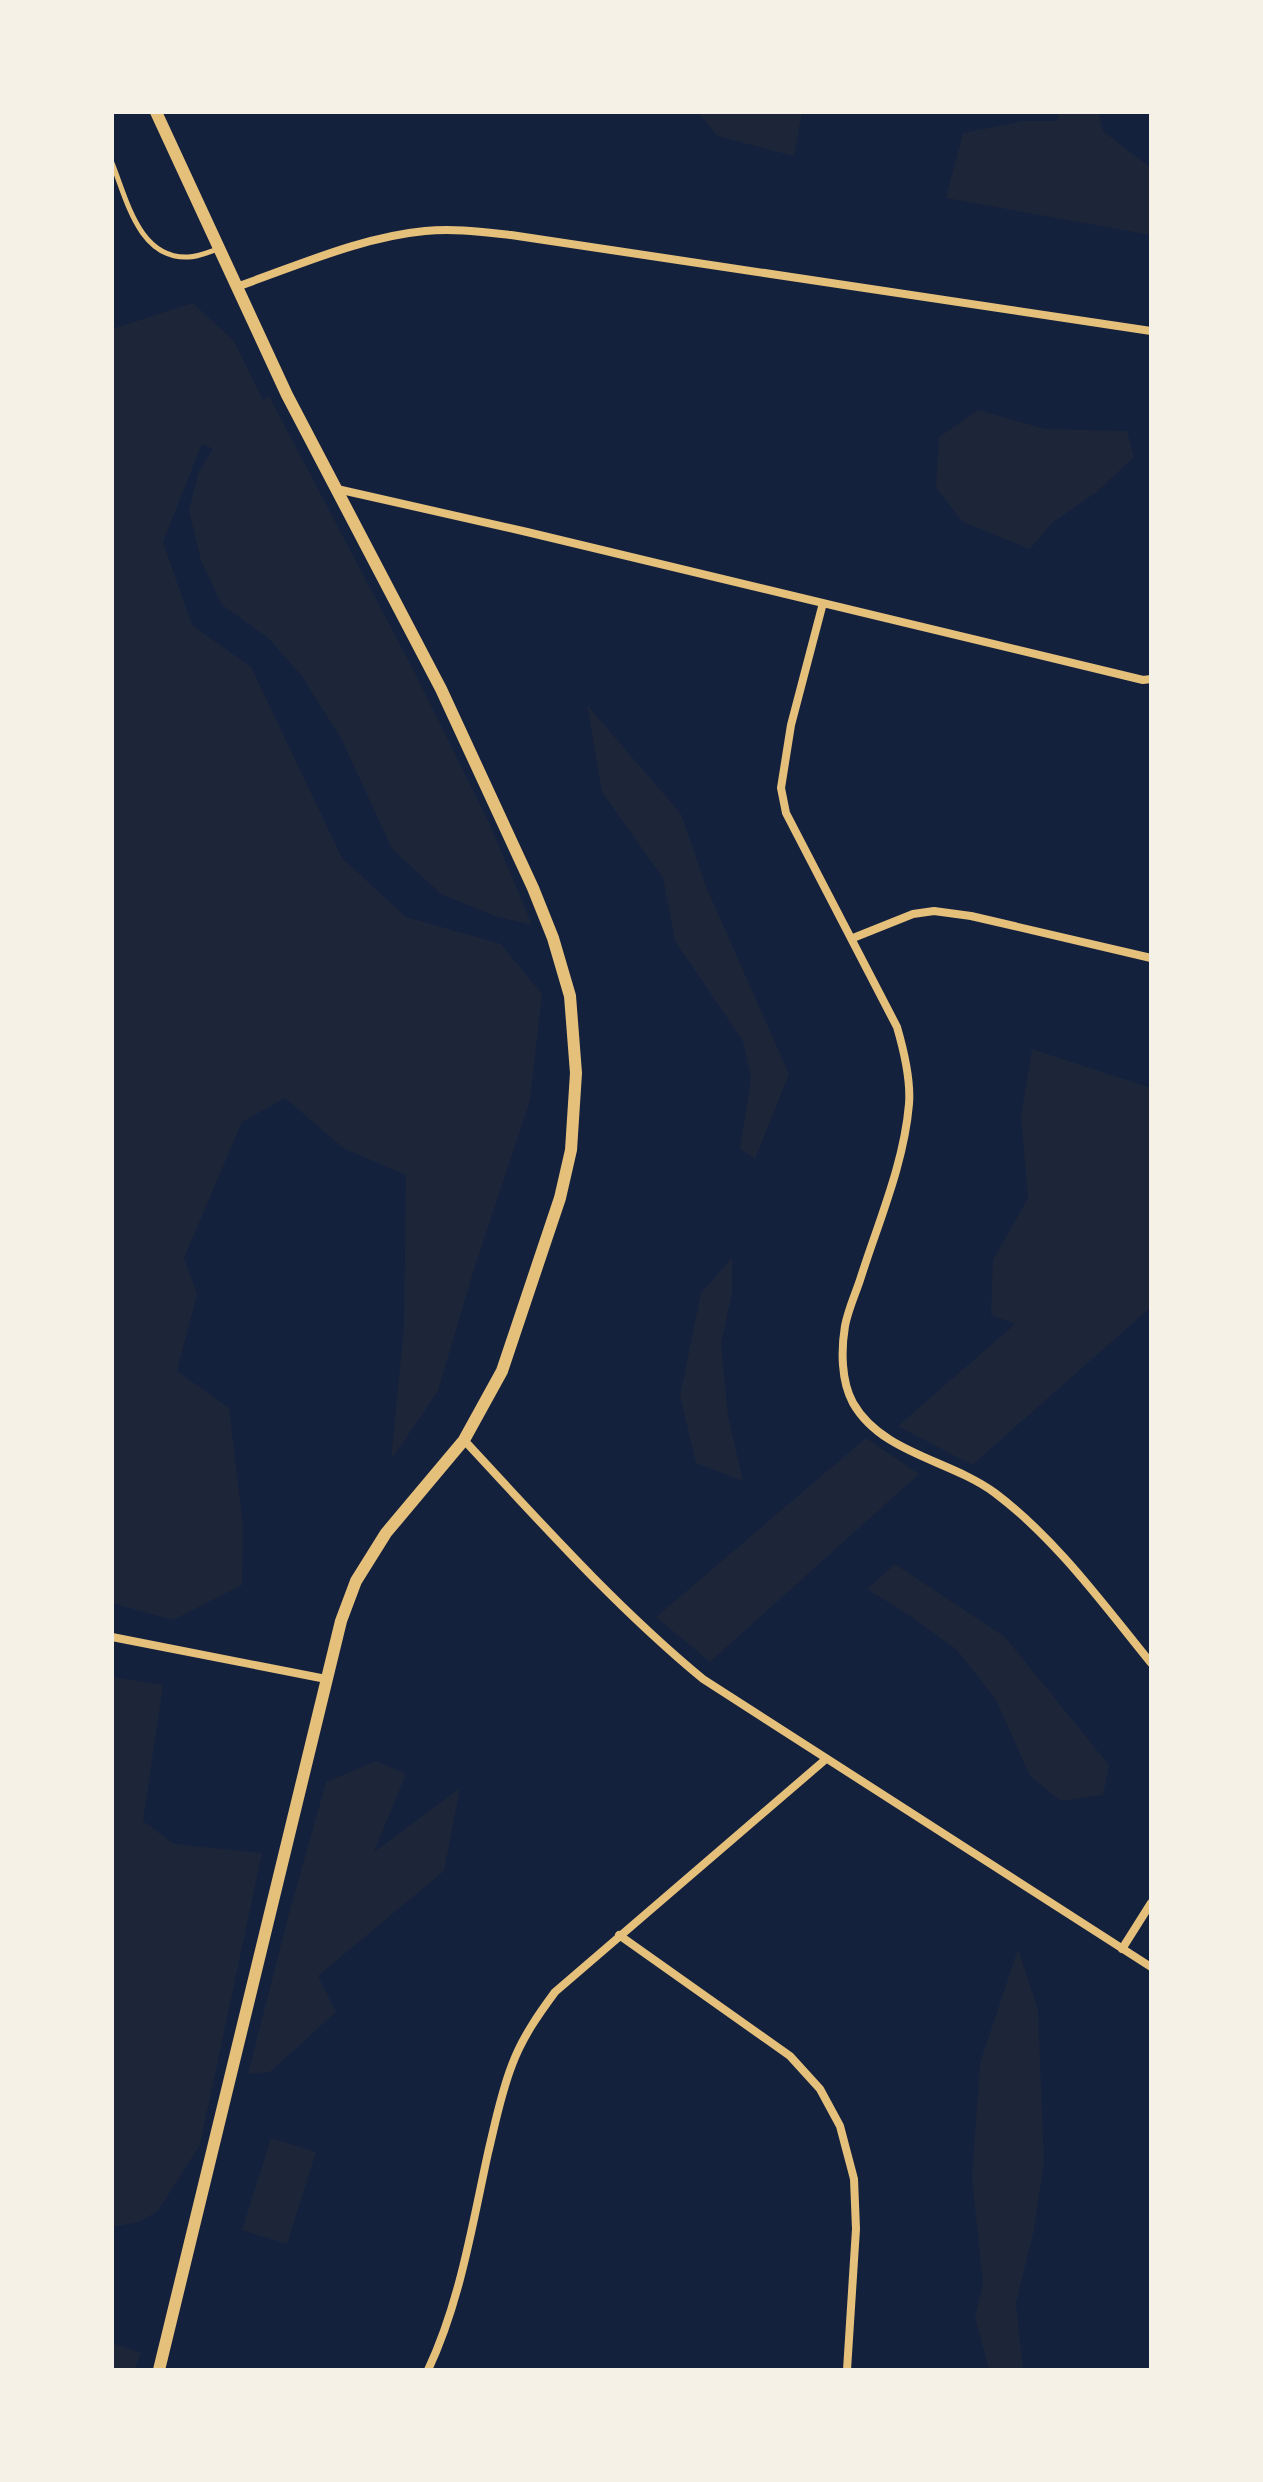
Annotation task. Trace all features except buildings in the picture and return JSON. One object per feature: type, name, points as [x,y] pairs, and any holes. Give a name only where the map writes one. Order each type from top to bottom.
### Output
[{"type":"street","points":[[156,112],[287,395],[441,689],[533,888],[553,938],[570,996],[576,1073],[571,1150],[560,1198],[502,1371],[464,1440],[386,1533],[356,1581],[341,1621],[159,2370]]},
{"type":"street","points":[[236,287],[358,245],[424,231],[466,231],[511,235],[1151,331]]},
{"type":"street","points":[[337,489],[1143,680],[1151,679]]},
{"type":"street","points":[[823,603],[791,725],[781,788],[786,813],[897,1027],[904,1052],[910,1101],[902,1147],[845,1325],[842,1365],[852,1402],[869,1424],[889,1439],[992,1491],[1026,1518],[1075,1570],[1151,1663]]},
{"type":"street","points":[[853,938],[913,914],[934,911],[971,916],[1151,958]]},
{"type":"street","points":[[464,1440],[582,1567],[703,1679],[1151,1967]]},
{"type":"street","points":[[112,1637],[326,1679]]},
{"type":"street","points":[[428,2370],[441,2342],[461,2276],[512,2064],[535,2019],[555,1992],[826,1759]]},
{"type":"street","points":[[1122,1949],[1151,1903]]},
{"type":"street","points":[[619,1935],[790,2056],[820,2089],[840,2126],[854,2179],[856,2229],[847,2370]]},
{"type":"lane","points":[[112,163],[133,216],[154,249],[170,256],[191,258],[218,249]]},
{"type":"shaded area","points":[[698,112],[802,112],[794,156],[717,136]]},
{"type":"shaded area","points":[[1059,112],[1098,112],[1103,131],[1151,168],[1151,235],[946,198],[963,133],[1024,121],[1057,121]]},
{"type":"shaded area","points":[[193,303],[234,341],[263,400],[269,396],[417,677],[490,825],[532,925],[495,916],[441,894],[392,849],[342,740],[301,675],[268,638],[222,605],[201,561],[189,511],[199,471],[213,449],[202,444],[163,542],[192,625],[251,667],[342,858],[406,917],[501,944],[542,994],[530,1100],[474,1269],[438,1391],[391,1460],[404,1326],[406,1175],[343,1148],[285,1098],[242,1122],[184,1258],[197,1294],[177,1371],[229,1408],[243,1526],[242,1585],[173,1620],[112,1603],[112,329]]},
{"type":"shaded area","points":[[978,410],[1045,429],[1127,431],[1134,457],[1098,491],[1052,523],[1030,549],[963,522],[936,488],[939,437]]},
{"type":"shaded area","points":[[587,705],[681,814],[707,889],[789,1074],[755,1159],[740,1149],[751,1078],[743,1041],[675,941],[663,878],[602,792]]},
{"type":"shaded area","points":[[1032,1049],[1151,1088],[1151,1307],[972,1465],[898,1426],[1015,1324],[991,1315],[993,1260],[1028,1198],[1021,1116]]},
{"type":"shaded area","points":[[732,1258],[732,1293],[721,1344],[728,1416],[743,1481],[696,1463],[680,1396],[701,1293]]},
{"type":"shaded area","points":[[866,1438],[919,1474],[710,1662],[656,1617]]},
{"type":"shaded area","points":[[895,1564],[1005,1637],[1109,1765],[1103,1795],[1061,1801],[1030,1776],[996,1700],[957,1650],[867,1589]]},
{"type":"shaded area","points":[[112,1677],[163,1685],[143,1821],[174,1844],[262,1853],[200,2145],[158,2211],[139,2222],[112,2227]]},
{"type":"shaded area","points":[[376,1761],[406,1774],[374,1852],[460,1788],[444,1871],[318,1976],[336,2012],[270,2072],[248,2074],[326,1782]]},
{"type":"shaded area","points":[[1018,1949],[1038,2010],[1044,2162],[1034,2229],[1016,2303],[1023,2370],[989,2370],[975,2317],[983,2283],[972,2178],[980,2063]]},
{"type":"shaded area","points":[[271,2138],[316,2152],[287,2244],[242,2230]]},
{"type":"shaded area","points":[[112,2343],[141,2353],[134,2370],[112,2370]]}]
